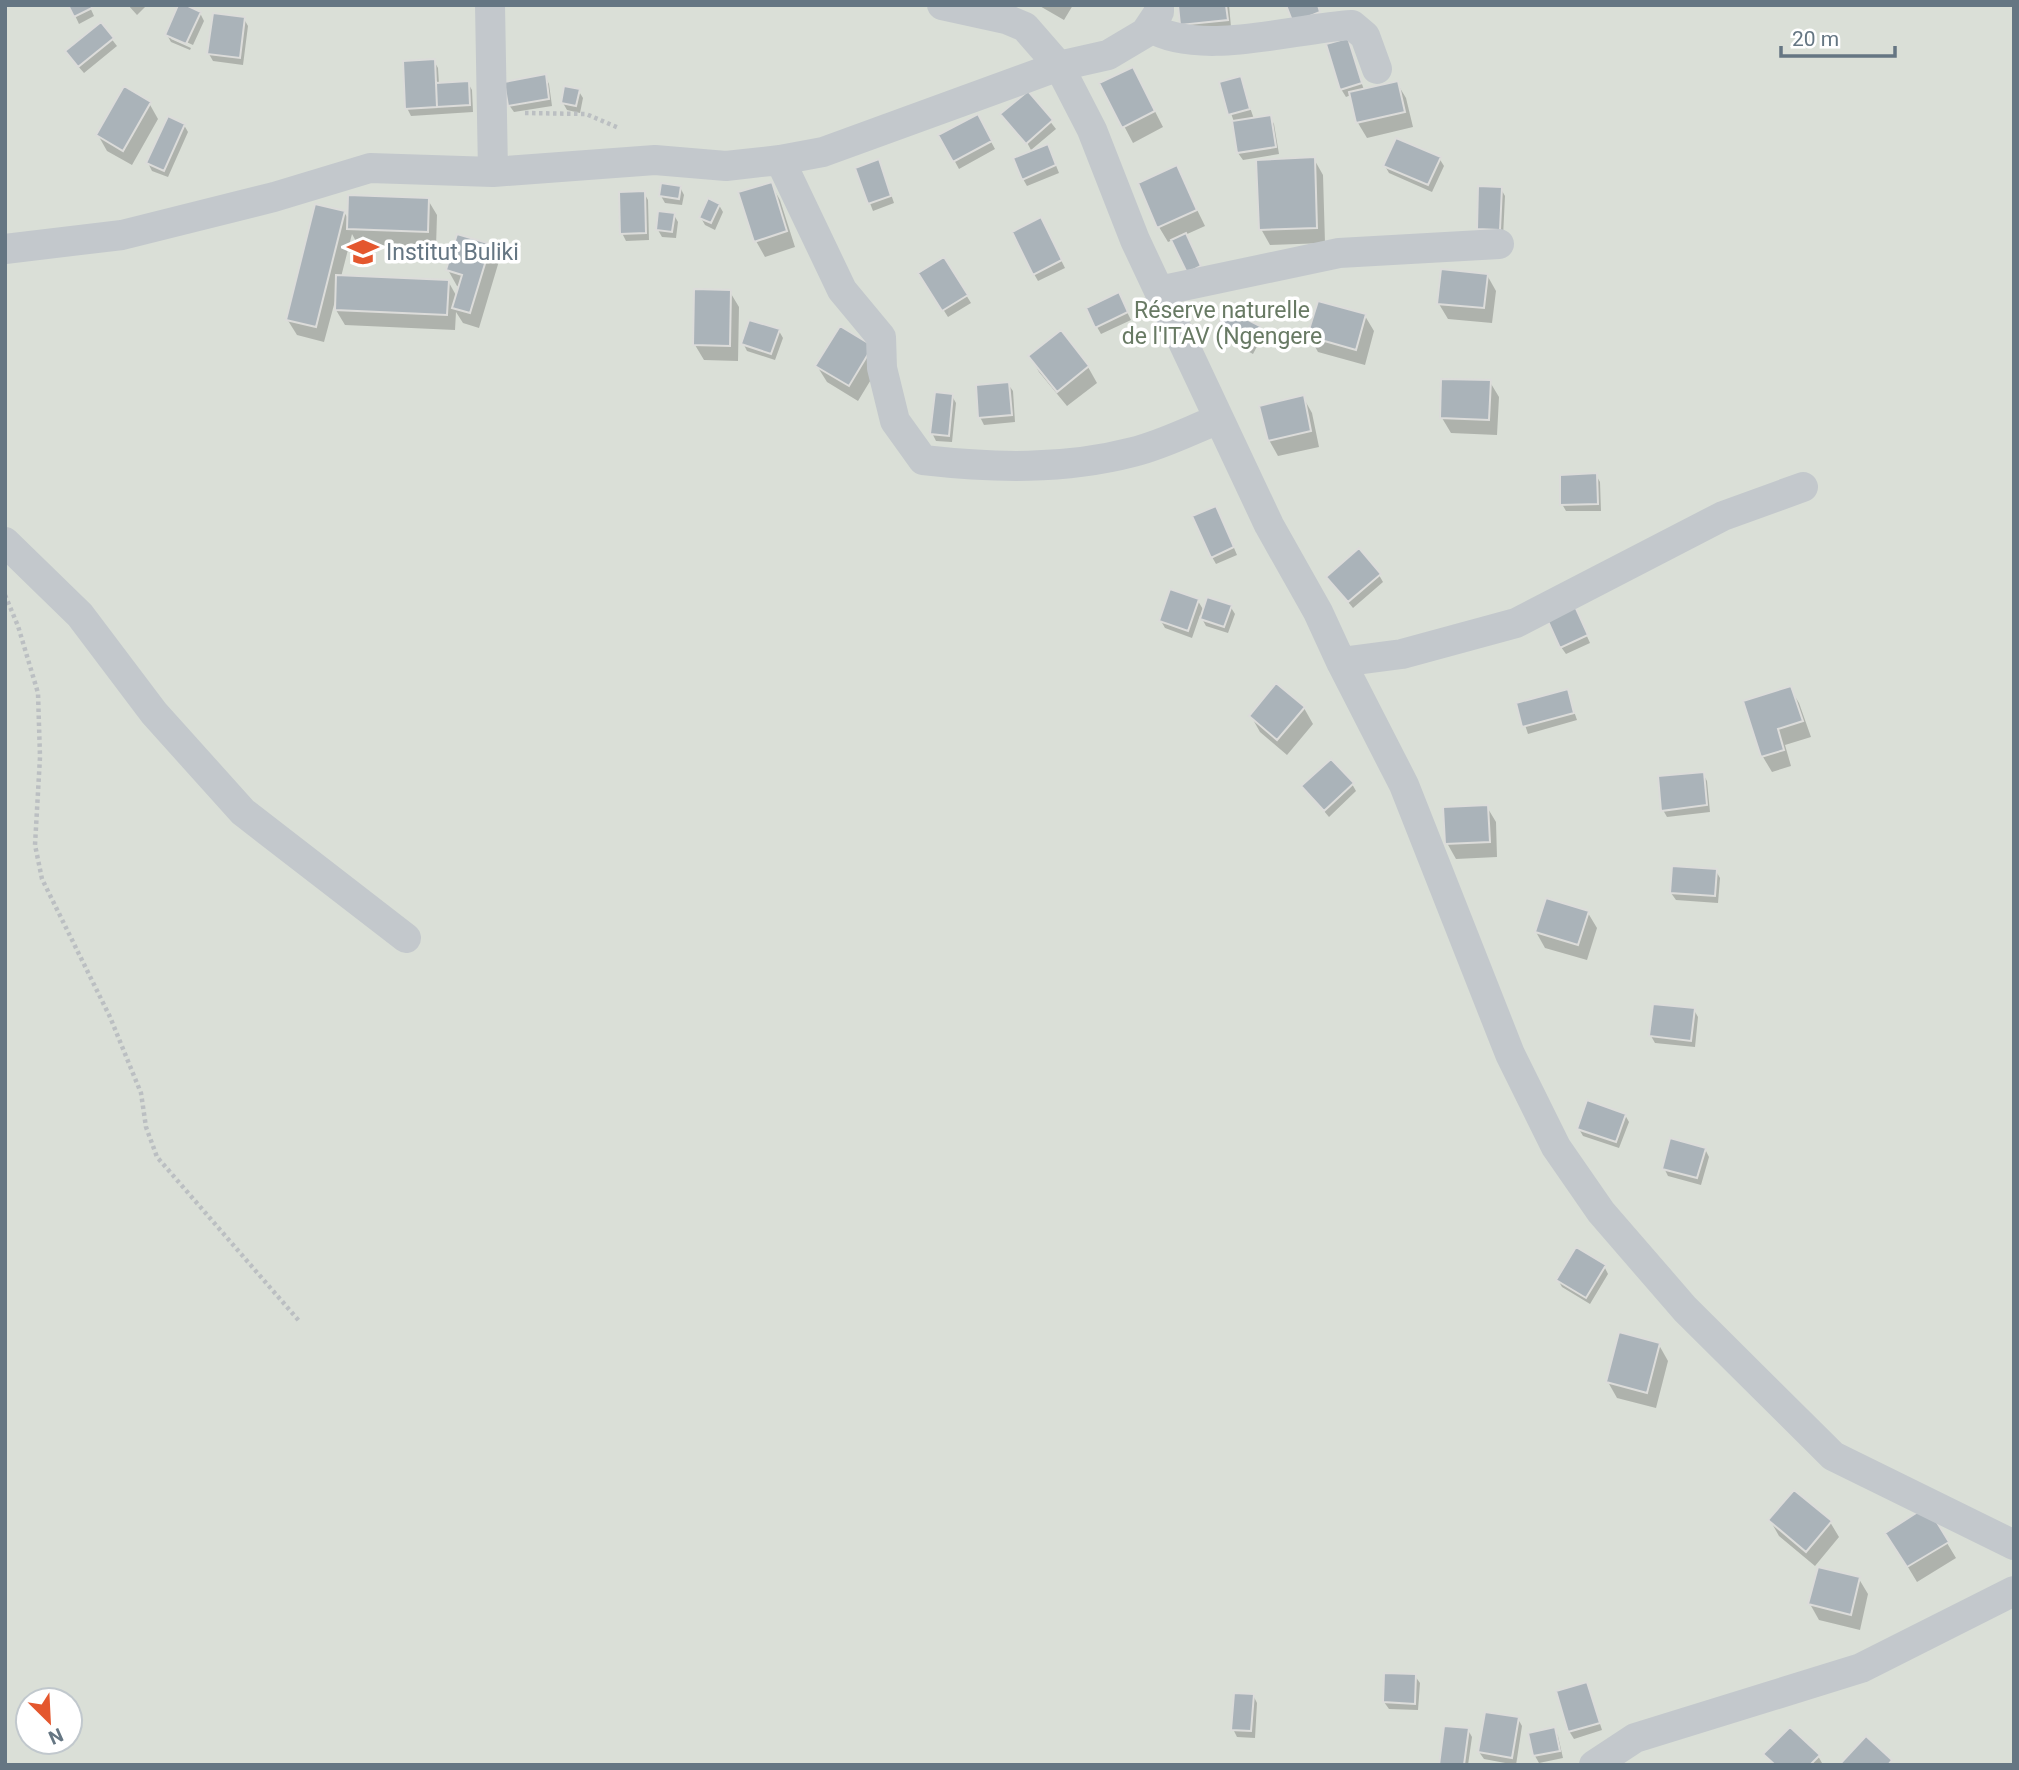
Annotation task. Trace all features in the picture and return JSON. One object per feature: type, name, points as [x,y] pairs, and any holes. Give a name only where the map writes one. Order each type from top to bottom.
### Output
[{"type":"street","points":[[490,5],[493,172]]},
{"type":"street","points":[[943,5],[1006,19],[1025,27],[1059,66],[1093,130],[1135,240],[1269,525],[1318,612],[1340,662],[1404,785],[1510,1054],[1556,1147],[1601,1212],[1685,1309],[1833,1456],[2014,1545]]},
{"type":"street","points":[[5,249],[122,235],[274,197],[370,168],[493,172],[655,160],[726,166],[823,152],[1059,66],[1108,55],[1145,33],[1154,16]]},
{"type":"street","points":[[1154,16],[1162,35],[1184,40],[1275,36],[1319,27],[1352,25],[1366,36],[1377,69]]},
{"type":"street","points":[[780,160],[842,290],[881,337],[882,368],[895,421],[923,460],[974,466],[1044,467],[1134,452],[1219,419]]},
{"type":"street","points":[[1159,291],[1339,254],[1499,244]]},
{"type":"street","points":[[1340,662],[1402,654],[1516,623],[1723,516],[1803,487]]},
{"type":"street","points":[[5,542],[80,615],[155,713],[243,812],[407,938]]},
{"type":"street","points":[[1594,1765],[1636,1738],[1861,1668],[2014,1591]]},
{"type":"path","points":[[492,113],[586,114],[622,129]]},
{"type":"path","points":[[5,595],[18,626],[38,693],[40,757],[35,845],[42,879],[110,1017],[141,1093],[146,1127],[157,1157],[300,1322]]},
{"type":"green space","name":"Réserve naturelle de l'ITAV (Ngengere","points":[[5,5],[2014,5],[2014,1765],[5,1765]]},
{"type":"building","points":[[68,5],[90,5],[92,8],[74,17]]},
{"type":"building","points":[[178,5],[186,5],[201,12],[186,44],[165,35]]},
{"type":"building","points":[[1178,5],[1226,5],[1228,20],[1180,25]]},
{"type":"building","points":[[1286,5],[1318,5],[1320,12],[1293,23]]},
{"type":"building","points":[[213,13],[245,17],[240,58],[207,54]]},
{"type":"building","points":[[101,22],[114,38],[78,67],[65,51]]},
{"type":"building","points":[[1348,38],[1362,83],[1340,90],[1326,44]]},
{"type":"building","points":[[435,59],[437,107],[405,109],[403,61]]},
{"type":"building","points":[[1133,67],[1155,111],[1122,128],[1099,83]]},
{"type":"building","points":[[546,74],[549,99],[508,106],[504,82]]},
{"type":"building","points":[[1241,76],[1250,109],[1228,115],[1219,82]]},
{"type":"building","points":[[469,81],[470,105],[437,107],[436,83]]},
{"type":"building","points":[[1398,81],[1405,112],[1356,123],[1349,92]]},
{"type":"building","points":[[124,86],[151,102],[123,151],[96,135]]},
{"type":"building","points":[[564,86],[580,89],[576,106],[561,103]]},
{"type":"building","points":[[1028,91],[1053,120],[1026,144],[1000,114]]},
{"type":"building","points":[[978,114],[992,141],[953,162],[938,135]]},
{"type":"building","points":[[1271,115],[1276,147],[1237,153],[1232,121]]},
{"type":"building","points":[[168,116],[185,124],[164,171],[146,163]]},
{"type":"building","points":[[1396,138],[1441,157],[1428,185],[1383,166]]},
{"type":"building","points":[[1048,144],[1056,165],[1022,180],[1013,158]]},
{"type":"building","points":[[1315,157],[1317,228],[1259,230],[1256,160]]},
{"type":"building","points":[[879,159],[891,196],[868,204],[855,168]]},
{"type":"building","points":[[1177,165],[1197,210],[1157,228],[1138,183]]},
{"type":"building","points":[[772,182],[787,231],[754,242],[738,192]]},
{"type":"building","points":[[661,183],[681,186],[679,199],[659,196]]},
{"type":"building","points":[[1478,186],[1502,187],[1500,230],[1477,229]]},
{"type":"building","points":[[645,191],[646,233],[620,234],[619,192]]},
{"type":"building","points":[[348,195],[429,198],[428,232],[347,229]]},
{"type":"building","points":[[708,198],[720,204],[711,223],[699,218]]},
{"type":"building","points":[[315,204],[345,211],[316,327],[286,320]]},
{"type":"building","points":[[658,211],[675,213],[672,232],[656,230]]},
{"type":"building","points":[[1041,217],[1062,260],[1033,275],[1012,232]]},
{"type":"building","points":[[1186,233],[1201,266],[1187,273],[1171,240]]},
{"type":"building","points":[[457,234],[491,244],[470,313],[452,308],[462,275],[446,270]]},
{"type":"building","points":[[944,257],[968,295],[942,311],[918,273]]},
{"type":"building","points":[[1441,269],[1488,274],[1484,308],[1437,304]]},
{"type":"building","points":[[336,275],[449,280],[447,315],[335,310]]},
{"type":"building","points":[[694,289],[731,290],[730,346],[693,345]]},
{"type":"building","points":[[1119,292],[1128,312],[1095,328],[1086,308]]},
{"type":"building","points":[[1318,301],[1366,314],[1356,350],[1307,336]]},
{"type":"building","points":[[1227,309],[1260,326],[1249,347],[1215,330]]},
{"type":"building","points":[[749,320],[780,329],[771,354],[741,344]]},
{"type":"building","points":[[840,326],[873,346],[849,386],[815,366]]},
{"type":"building","points":[[1061,330],[1089,366],[1057,392],[1028,356]]},
{"type":"building","points":[[1441,379],[1491,380],[1489,420],[1440,418]]},
{"type":"building","points":[[1009,382],[1012,415],[978,418],[976,385]]},
{"type":"building","points":[[935,392],[953,394],[949,436],[930,434]]},
{"type":"building","points":[[1304,395],[1311,431],[1268,441],[1259,406]]},
{"type":"building","points":[[1597,473],[1598,504],[1560,505],[1560,475]]},
{"type":"building","points":[[1216,506],[1234,547],[1211,558],[1192,516]]},
{"type":"building","points":[[1359,548],[1381,574],[1348,602],[1326,577]]},
{"type":"building","points":[[1170,589],[1199,599],[1188,631],[1159,621]]},
{"type":"building","points":[[1207,597],[1232,605],[1224,627],[1200,619]]},
{"type":"building","points":[[1574,604],[1588,635],[1560,648],[1546,617]]},
{"type":"building","points":[[1276,683],[1305,707],[1277,740],[1249,716]]},
{"type":"building","points":[[1791,686],[1803,721],[1778,729],[1784,750],[1761,757],[1743,701]]},
{"type":"building","points":[[1568,689],[1574,713],[1522,727],[1516,703]]},
{"type":"building","points":[[1331,759],[1354,783],[1324,811],[1301,786]]},
{"type":"building","points":[[1704,772],[1707,805],[1661,811],[1658,776]]},
{"type":"building","points":[[1488,805],[1490,842],[1445,844],[1443,807]]},
{"type":"building","points":[[1672,866],[1717,869],[1715,896],[1670,893]]},
{"type":"building","points":[[1546,898],[1589,911],[1578,945],[1535,932]]},
{"type":"building","points":[[1653,1004],[1695,1008],[1691,1041],[1649,1036]]},
{"type":"building","points":[[1587,1100],[1626,1114],[1616,1142],[1577,1129]]},
{"type":"building","points":[[1670,1138],[1706,1148],[1697,1178],[1662,1169]]},
{"type":"building","points":[[1576,1247],[1606,1265],[1586,1298],[1556,1280]]},
{"type":"building","points":[[1619,1332],[1660,1343],[1647,1393],[1606,1382]]},
{"type":"building","points":[[1794,1490],[1832,1521],[1806,1552],[1768,1520]]},
{"type":"building","points":[[1927,1506],[1949,1542],[1907,1567],[1885,1533]]},
{"type":"building","points":[[1818,1567],[1860,1577],[1851,1615],[1808,1604]]},
{"type":"building","points":[[1384,1673],[1416,1674],[1415,1704],[1383,1702]]},
{"type":"building","points":[[1587,1682],[1600,1723],[1568,1732],[1556,1691]]},
{"type":"building","points":[[1234,1693],[1254,1694],[1251,1731],[1231,1730]]},
{"type":"building","points":[[1485,1712],[1519,1717],[1512,1758],[1478,1752]]},
{"type":"building","points":[[1444,1726],[1469,1728],[1464,1765],[1439,1765]]},
{"type":"building","points":[[1555,1727],[1560,1751],[1533,1756],[1528,1733]]},
{"type":"building","points":[[1790,1727],[1820,1755],[1810,1765],[1775,1765],[1763,1754]]},
{"type":"building","points":[[1866,1736],[1892,1760],[1888,1765],[1839,1765]]},
{"type":"place","name":"Institut Buliki","points":[[363,252]]}]
